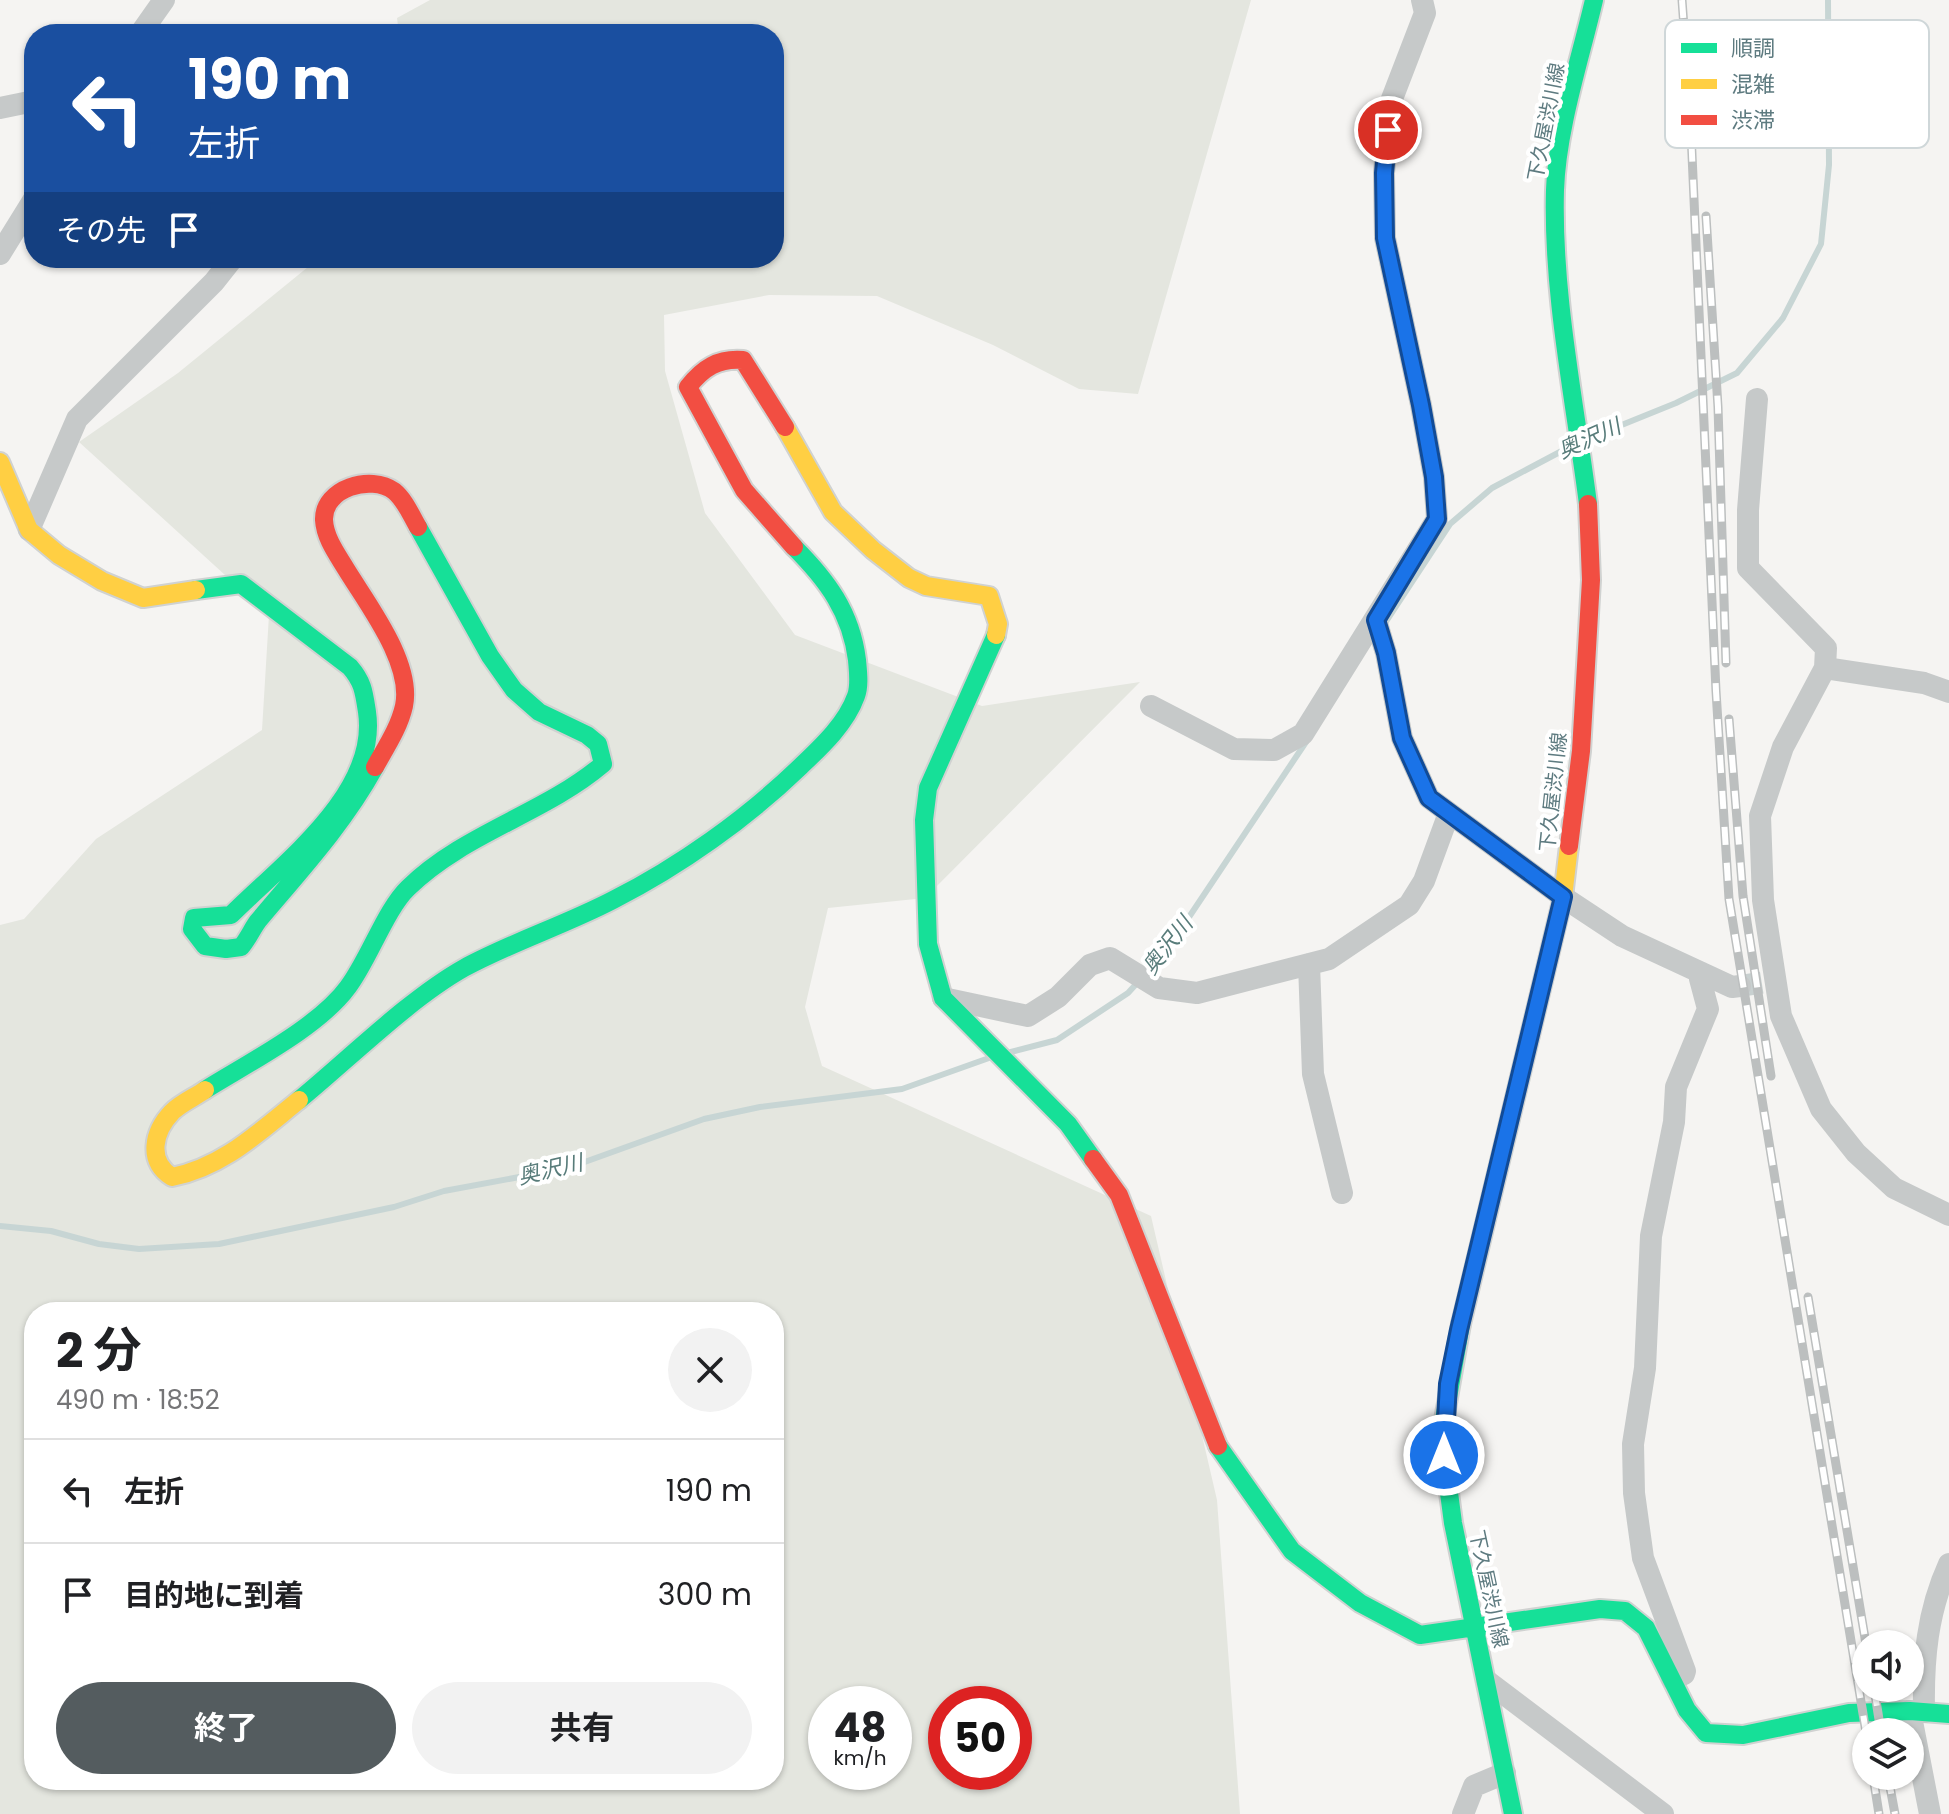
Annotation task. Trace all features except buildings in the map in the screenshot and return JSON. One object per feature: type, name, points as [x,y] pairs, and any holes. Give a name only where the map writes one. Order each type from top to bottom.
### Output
[{"type":"street","points":[[147,24],[164,0]]},
{"type":"street","points":[[1151,706],[1234,749],[1274,750],[1303,734],[1437,519],[1434,477],[1424,420],[1385,238],[1384,173],[1390,104],[1425,13],[1422,0]]},
{"type":"street","name":"下久屋渋川線","points":[[1513,1814],[1453,1523],[1444,1455],[1448,1384],[1563,897],[1581,751],[1591,580],[1590,520],[1557,262],[1555,189],[1559,152],[1594,0]]},
{"type":"street","points":[[0,108],[24,103]]},
{"type":"street","points":[[0,254],[24,215]]},
{"type":"street","points":[[29,530],[77,419],[225,268]]},
{"type":"street","points":[[0,462],[29,530],[59,555],[102,581],[143,598],[241,584],[350,667],[363,682],[369,724],[366,754],[350,788],[328,819],[231,915],[194,918],[192,929],[205,946],[226,949],[241,947],[250,937],[255,925],[310,863],[354,805],[397,727],[404,705],[406,683],[392,646],[327,536],[323,523],[326,505],[335,495],[359,485],[379,484],[394,491],[407,507],[490,656],[514,690],[539,712],[587,735],[598,744],[603,755],[603,764],[583,781],[475,838],[406,889],[348,988],[318,1017],[172,1112],[154,1144],[154,1158],[161,1170],[172,1177],[214,1165],[239,1149],[439,984],[472,962],[634,890],[710,841],[831,737],[857,695],[855,639],[845,612],[830,586],[754,503],[688,387],[702,368],[731,358],[743,360],[764,386],[834,513],[864,542],[918,583],[959,594],[989,596],[998,624],[994,645],[928,788],[924,820],[928,944],[943,998],[1068,1124],[1119,1195],[1217,1444],[1292,1551],[1360,1603],[1420,1635],[1600,1609],[1625,1611],[1646,1628],[1687,1710],[1706,1733],[1743,1735],[1849,1713],[1949,1714]]},
{"type":"street","points":[[1757,399],[1748,510],[1748,568],[1826,648],[1825,668],[1783,747],[1760,816],[1769,981],[1821,1109],[1856,1153],[1894,1188],[1949,1215]]},
{"type":"street","points":[[1376,620],[1386,653],[1402,738],[1429,798],[1563,897],[1622,936],[1732,987],[1740,986]]},
{"type":"street","points":[[1825,668],[1924,683],[1949,692]]},
{"type":"street","points":[[943,998],[1028,1016],[1058,997],[1090,965],[1110,958],[1159,988],[1197,993],[1329,959],[1409,905],[1424,881],[1449,813]]},
{"type":"street","points":[[1309,964],[1313,1074],[1342,1193]]},
{"type":"street","points":[[1672,1679],[1685,1671],[1643,1558],[1634,1493],[1633,1444],[1645,1368],[1651,1236],[1674,1122],[1676,1087],[1708,1009],[1700,979],[1702,973]]},
{"type":"street","points":[[1930,1814],[1917,1712],[1923,1658],[1936,1593],[1949,1564]]},
{"type":"street","points":[[1487,1681],[1663,1814]]},
{"type":"street","points":[[1463,1814],[1474,1786],[1505,1773]]},
{"type":"shaded area","points":[[430,0],[1251,0],[1138,394],[1079,389],[993,345],[877,296],[769,295],[664,315],[665,371],[705,513],[795,635],[982,706],[1140,682],[925,898],[828,908],[805,1007],[822,1066],[1151,1216],[1217,1500],[1240,1814],[0,1814],[0,925],[24,919],[96,839],[262,730],[269,615],[79,442],[178,373],[307,268],[784,268],[784,24],[398,24],[397,18]]},
{"type":"waterway","name":"奥沢川","points":[[1828,0],[1828,20]]},
{"type":"waterway","name":"奥沢川","points":[[1587,439],[1676,403],[1737,373],[1783,318],[1821,244],[1829,148]]},
{"type":"waterway","name":"奥沢川","points":[[1383,626],[1450,524],[1492,488],[1573,445]]},
{"type":"waterway","name":"奥沢川","points":[[1011,1052],[1057,1040],[1128,993],[1167,950],[1306,742]]},
{"type":"waterway","name":"奥沢川","points":[[0,1226],[51,1231],[99,1244],[139,1249],[219,1244],[394,1207],[444,1191],[568,1168],[704,1119],[760,1107],[902,1089],[989,1058]]},
{"type":"tunnel","points":[[1740,986],[1765,982]]},
{"type":"railway","points":[[1682,0],[1683,20]]},
{"type":"railway","points":[[1692,148],[1716,691],[1729,899],[1864,1718]]},
{"type":"railway","points":[[1706,216],[1718,407],[1726,663]]},
{"type":"railway","points":[[1729,719],[1743,896],[1771,1076]]},
{"type":"railway","points":[[1808,1297],[1864,1630]]},
{"type":"railway","points":[[1876,1702],[1879,1718]]},
{"type":"railway","points":[[1875,1790],[1879,1814]]},
{"type":"railway","points":[[1891,1790],[1895,1814]]},
{"type":"traffic: fast","points":[[1588,504],[1561,308],[1555,190],[1565,119],[1594,0]]},
{"type":"traffic: fast","points":[[205,1090],[282,1043],[335,1002],[355,976],[400,897],[430,869],[454,852],[556,797],[603,764],[598,744],[587,735],[539,712],[514,690],[490,656],[418,527]]},
{"type":"traffic: fast","points":[[299,1100],[443,981],[482,959],[613,900],[711,840],[779,786],[832,734],[852,706],[857,692],[854,643],[836,598],[794,547]]},
{"type":"traffic: fast","points":[[196,590],[241,584],[350,667],[362,688],[367,712],[367,742],[358,771],[343,798],[300,849],[231,915],[194,918],[192,929],[205,946],[226,949],[241,947],[258,921],[335,828],[375,767]]},
{"type":"traffic: fast","points":[[996,635],[928,788],[924,820],[928,944],[943,998],[1068,1124],[1093,1159]]},
{"type":"traffic: fast","points":[[1461,1324],[1444,1420],[1444,1455],[1453,1523],[1513,1814]]},
{"type":"traffic: fast","points":[[1218,1446],[1292,1551],[1360,1603],[1420,1635],[1600,1609],[1625,1611],[1646,1628],[1687,1710],[1706,1733],[1743,1735],[1849,1713],[1910,1711],[1949,1714]]},
{"type":"traffic: slow","points":[[785,427],[833,512],[873,550],[909,578],[926,586],[989,596],[998,624],[996,635]]},
{"type":"traffic: slow","points":[[0,462],[29,530],[59,555],[102,581],[143,598],[196,590]]},
{"type":"traffic: slow","points":[[1461,1324],[1563,897],[1569,846]]},
{"type":"traffic: slow","points":[[205,1090],[172,1112],[160,1128],[156,1155],[172,1177],[224,1157],[299,1100]]},
{"type":"traffic: jam","points":[[785,427],[743,360],[712,366],[699,374],[688,387],[744,490],[794,547]]},
{"type":"traffic: jam","points":[[375,767],[402,714],[405,689],[402,672],[387,635],[329,539],[324,520],[331,500],[340,492],[361,484],[373,484],[394,491],[418,527]]},
{"type":"traffic: jam","points":[[1569,846],[1581,751],[1591,580],[1588,504]]},
{"type":"traffic: jam","points":[[1093,1159],[1119,1195],[1218,1446]]},
{"type":"route","points":[[1388,130],[1384,173],[1385,238],[1421,405],[1434,477],[1437,519],[1376,620],[1386,653],[1402,738],[1429,798],[1563,897],[1537,1017],[1459,1330],[1448,1384],[1444,1455]]}]
